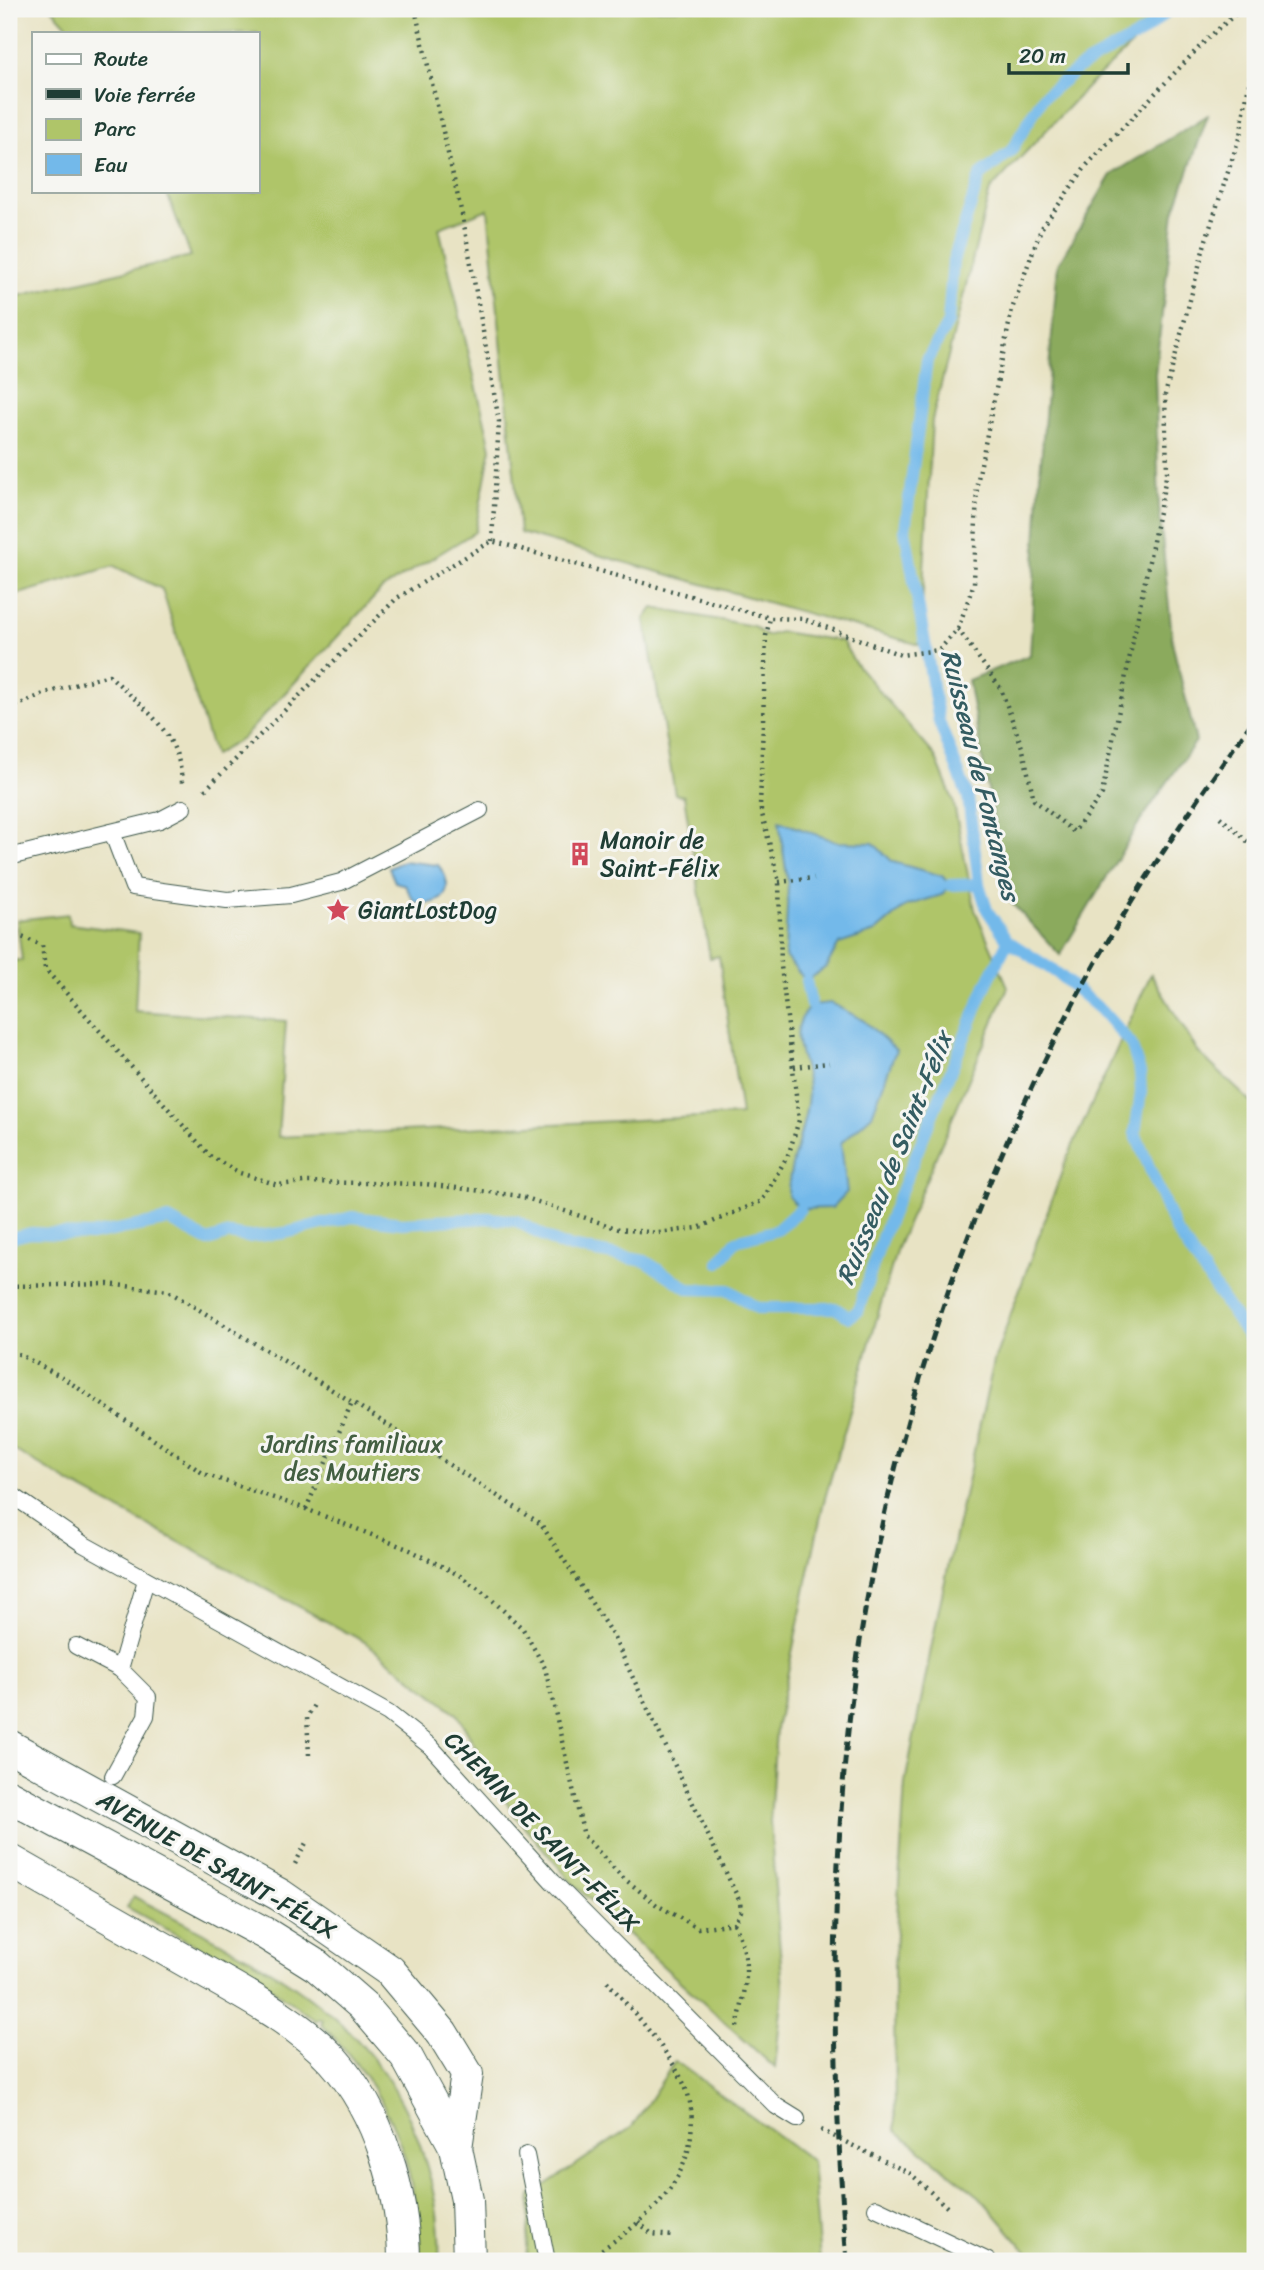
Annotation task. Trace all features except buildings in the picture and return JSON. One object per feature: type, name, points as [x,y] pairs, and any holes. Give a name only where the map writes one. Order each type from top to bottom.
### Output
[{"type":"street","name":"AVENUE DE SAINT-FÉLIX","points":[[9,1746],[281,1895],[390,1970],[473,2073],[456,2148]]},
{"type":"street","name":"AVENUE DE SAINT-FÉLIX","points":[[9,1796],[267,1934],[317,1966],[363,2006],[406,2056],[456,2148],[467,2200],[469,2261]]},
{"type":"street","points":[[9,1860],[291,2024],[334,2061],[369,2115],[392,2170],[404,2236],[404,2261]]},
{"type":"lane","points":[[9,857],[160,820],[183,808]]},
{"type":"lane","points":[[113,832],[133,887],[227,900],[291,895],[341,882],[480,810]]},
{"type":"lane","name":"CHEMIN DE SAINT-FÉLIX","points":[[9,1493],[83,1544],[388,1713],[430,1746],[553,1882],[776,2106],[797,2119]]},
{"type":"lane","points":[[120,1670],[146,1580]]},
{"type":"lane","points":[[76,1646],[120,1670],[148,1697],[146,1716],[113,1776]]},
{"type":"lane","points":[[526,2155],[547,2261]]},
{"type":"lane","points":[[876,2208],[988,2261]]},
{"type":"path","points":[[415,9],[463,219],[499,421],[492,541]]},
{"type":"path","points":[[183,808],[220,776],[397,598],[492,541],[770,618],[804,619],[901,655],[939,650],[958,629],[974,583],[977,484],[1012,309],[1041,229],[1087,165],[1207,39],[1241,9]]},
{"type":"path","points":[[958,629],[1001,689],[1023,750],[1034,800],[1073,832],[1102,794],[1167,472],[1165,395],[1205,243],[1240,135],[1255,49]]},
{"type":"path","points":[[9,937],[19,936],[42,945],[45,969],[211,1156],[240,1173],[278,1185],[303,1182],[426,1184],[520,1196],[619,1229],[658,1233],[698,1228],[731,1216],[762,1201],[789,1153],[799,1120],[781,966],[779,881],[760,806],[766,636],[770,618]]},
{"type":"path","points":[[9,709],[46,694],[109,675],[169,733],[182,768],[183,808]]},
{"type":"path","points":[[1220,817],[1255,848]]},
{"type":"path","points":[[779,881],[814,878]]},
{"type":"path","points":[[794,1067],[829,1063]]},
{"type":"path","points":[[9,1286],[108,1284],[168,1291],[352,1402],[541,1524],[613,1636],[740,1902],[741,1911],[734,1923]]},
{"type":"path","points":[[9,1349],[62,1377],[204,1474],[306,1509],[410,1550],[458,1575],[489,1597],[523,1629],[545,1668],[583,1836],[621,1876],[657,1905],[698,1928],[734,1923]]},
{"type":"path","points":[[306,1509],[352,1402]]},
{"type":"path","points":[[309,1755],[307,1717],[313,1707]]},
{"type":"path","points":[[290,1874],[306,1843]]},
{"type":"path","points":[[734,1923],[746,1946],[747,1969],[735,2032]]},
{"type":"path","points":[[584,2261],[638,2222],[668,2194],[679,2176],[689,2150],[691,2101],[682,2079],[665,2052],[600,1972]]},
{"type":"path","points":[[797,2119],[887,2160],[911,2174],[953,2213]]},
{"type":"path","points":[[638,2222],[652,2234],[674,2236]]},
{"type":"green space","points":[[52,9],[1170,9],[1089,85],[990,190],[932,420],[920,645],[520,533],[488,209],[439,228],[491,448],[475,532],[382,589],[242,739],[214,755],[162,589],[114,566],[9,597],[9,298],[191,256],[166,192],[259,192],[259,32],[73,32]]},
{"type":"green space","points":[[1208,115],[1174,212],[1155,374],[1159,507],[1173,646],[1196,741],[1137,826],[1060,955],[1008,899],[968,680],[1030,655],[1040,474],[1058,264],[1111,175]]},
{"type":"green space","name":"Jardins familiaux des Moutiers","points":[[653,608],[753,626],[766,636],[780,632],[842,641],[855,663],[935,756],[953,800],[975,910],[1008,987],[897,1248],[823,1505],[776,1729],[770,1822],[783,1989],[775,2068],[574,1885],[512,1812],[457,1714],[365,1642],[75,1486],[9,1447],[9,961],[22,960],[17,920],[68,914],[69,924],[139,933],[135,1011],[286,1021],[278,1137],[741,1115],[719,956],[710,958],[684,796],[675,794],[645,619]]},
{"type":"green space","points":[[1151,974],[1198,1052],[1255,1106],[1255,2261],[1035,2261],[980,2197],[895,2130],[894,1967],[905,1783],[939,1608],[994,1361],[1065,1163]]},
{"type":"green space","points":[[133,1896],[225,1944],[308,1996],[345,2027],[377,2063],[403,2106],[424,2157],[436,2208],[439,2261],[421,2261],[418,2225],[406,2161],[383,2104],[346,2051],[321,2024],[323,2020],[319,2018],[316,2021],[267,1985],[127,1907]]},
{"type":"green space","points":[[675,2061],[812,2161],[820,2261],[526,2261],[531,2195],[632,2127]]},
{"type":"water","points":[[779,821],[837,842],[873,843],[893,862],[942,876],[950,885],[942,895],[906,906],[875,932],[839,944],[826,967],[806,981],[785,957],[788,884]]},
{"type":"water","points":[[403,861],[438,865],[447,882],[444,895],[432,903],[414,901],[405,885],[395,882],[389,868]]},
{"type":"water","points":[[831,1003],[863,1020],[896,1050],[872,1115],[841,1143],[847,1192],[832,1208],[800,1209],[788,1196],[808,1091],[797,1037],[798,1027],[811,1005]]},
{"type":"waterway","name":"Ruisseau de Fontanges","points":[[1170,9],[1142,33],[1080,67],[1043,97],[1011,151],[980,176],[953,261],[948,323],[927,360],[905,530],[939,722],[968,797],[979,884],[987,910],[1008,941],[1057,973],[1101,1010],[1131,1044],[1140,1072],[1141,1092],[1135,1133],[1175,1229],[1255,1347]]},
{"type":"waterway","points":[[950,885],[979,884]]},
{"type":"waterway","name":"Ruisseau de Saint-Félix","points":[[9,1238],[31,1233],[90,1235],[169,1220],[208,1241],[229,1234],[248,1237],[285,1233],[352,1217],[402,1223],[488,1218],[517,1221],[560,1245],[645,1261],[689,1289],[729,1290],[757,1308],[835,1308],[849,1317],[858,1311],[884,1232],[986,985],[1008,941]]},
{"type":"waterway","points":[[806,981],[811,1005]]},
{"type":"waterway","points":[[719,1262],[736,1241],[777,1230],[800,1209]]},
{"type":"railway","points":[[847,2261],[835,2011],[840,1823],[857,1659],[875,1558],[898,1458],[926,1358],[959,1261],[997,1165],[1039,1071],[1086,980],[1145,880],[1255,718]]},
{"type":"place","name":"Manoir de Saint-Félix","points":[[580,854]]},
{"type":"place","name":"GiantLostDog","points":[[338,910]]}]
